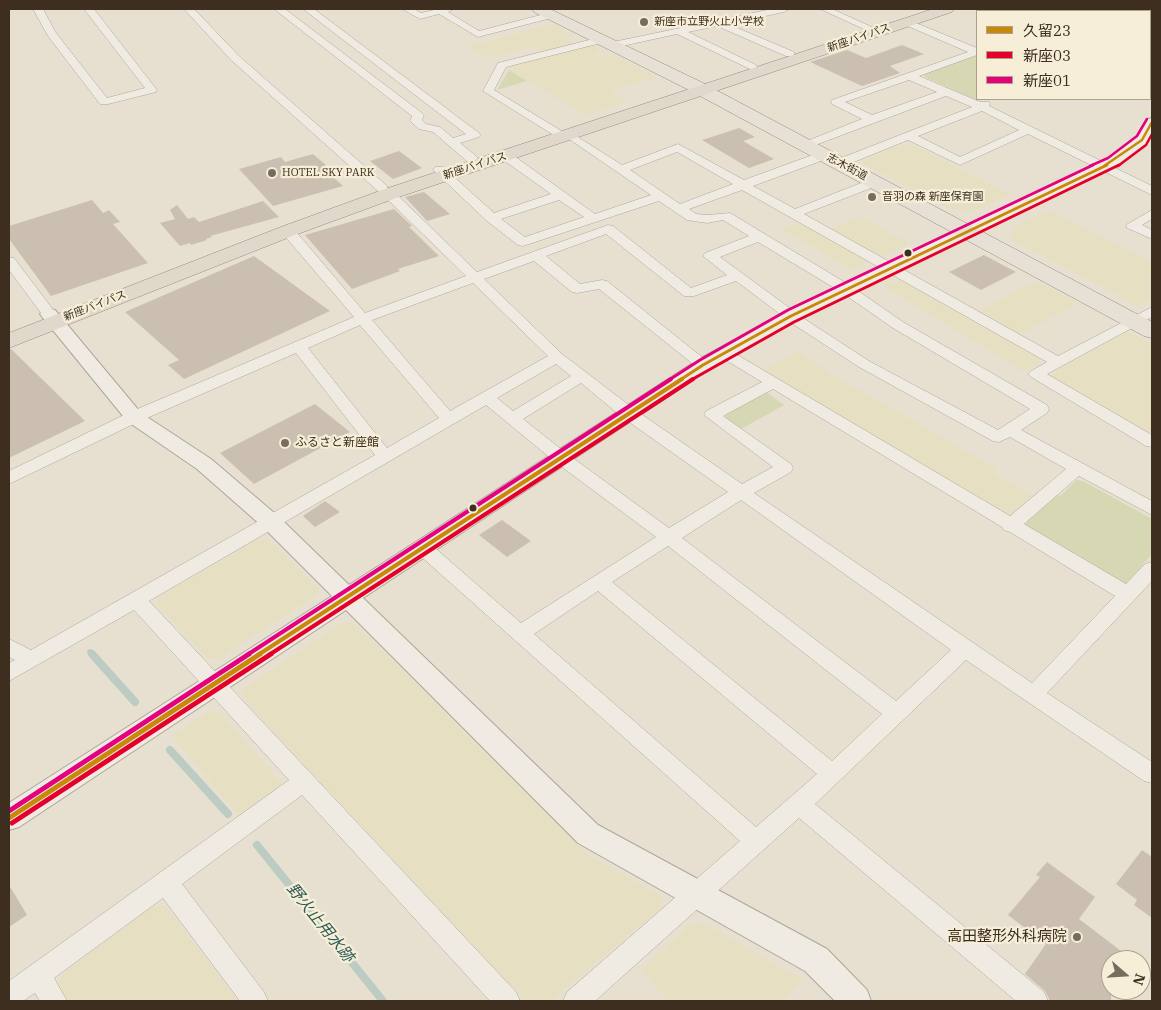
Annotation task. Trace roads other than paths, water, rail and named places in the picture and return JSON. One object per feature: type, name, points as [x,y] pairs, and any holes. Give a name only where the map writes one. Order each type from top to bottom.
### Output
[{"type":"highway","name":"新座バイパス","points":[[700,88],[752,67],[928,9]]},
{"type":"highway","name":"新座バイパス","points":[[9,341],[52,318],[178,264],[386,192],[506,156],[563,134],[700,88],[948,9]]},
{"type":"highway","name":"新座バイパス","points":[[441,174],[472,159],[563,134]]},
{"type":"highway","name":"新座バイパス","points":[[9,331],[52,318],[288,231],[386,192]]},
{"type":"main road","name":"志木街道","points":[[546,12],[700,88],[968,232],[1146,321]]},
{"type":"street","points":[[38,9],[51,34],[104,102],[152,90],[89,9]]},
{"type":"street","points":[[189,9],[235,58],[386,192],[556,356],[628,413],[965,649],[1152,774]]},
{"type":"street","points":[[279,9],[418,115],[416,121],[422,127],[436,129],[472,159]]},
{"type":"street","points":[[308,9],[475,135],[451,142]]},
{"type":"street","points":[[407,9],[420,16],[445,10],[478,34],[546,12]]},
{"type":"street","points":[[758,238],[710,256],[791,316],[864,364],[1000,437],[1041,409],[898,325],[846,289],[758,238],[725,216],[707,220],[692,217],[622,169],[488,91],[502,66],[607,42],[678,31],[784,9]]},
{"type":"street","points":[[824,9],[869,28]]},
{"type":"street","points":[[906,22],[976,52]]},
{"type":"street","points":[[718,23],[790,54]]},
{"type":"street","points":[[306,31],[329,25]]},
{"type":"street","points":[[678,31],[752,67]]},
{"type":"street","points":[[871,120],[836,102],[976,52]]},
{"type":"street","points":[[909,76],[982,107],[1152,190]]},
{"type":"street","points":[[1151,83],[1152,92]]},
{"type":"street","points":[[806,145],[947,92]]},
{"type":"street","points":[[680,208],[744,185],[908,136],[982,107],[990,100]]},
{"type":"street","points":[[9,818],[703,365],[791,316],[1104,167],[1147,141],[1152,122]]},
{"type":"street","points":[[908,136],[960,161],[1028,130]]},
{"type":"street","points":[[622,169],[678,148],[889,268],[1058,361]]},
{"type":"street","points":[[506,156],[593,218]]},
{"type":"street","points":[[441,174],[523,242],[661,196]]},
{"type":"street","points":[[794,214],[875,182]]},
{"type":"street","points":[[492,218],[561,195]]},
{"type":"street","points":[[1152,214],[1132,225],[1152,235]]},
{"type":"street","points":[[9,478],[134,417],[362,319],[608,229],[689,292],[738,276]]},
{"type":"street","points":[[288,231],[449,420]]},
{"type":"street","points":[[537,256],[577,289],[602,284],[703,365]]},
{"type":"street","points":[[9,261],[52,318],[134,417],[204,464],[271,522],[588,834],[816,960],[856,1001]]},
{"type":"street","points":[[1146,321],[1058,361],[1036,374],[1152,442]]},
{"type":"street","points":[[299,346],[385,456]]},
{"type":"street","points":[[724,353],[1010,526],[1127,594]]},
{"type":"street","points":[[9,673],[487,398],[556,356]]},
{"type":"street","points":[[513,418],[582,376]]},
{"type":"street","points":[[520,632],[741,492],[785,468],[712,415],[772,383]]},
{"type":"street","points":[[487,398],[560,457],[670,538],[896,713]]},
{"type":"street","points":[[1011,430],[1152,509]]},
{"type":"street","points":[[1010,526],[1078,468]]},
{"type":"street","points":[[422,547],[757,842]]},
{"type":"street","points":[[1033,695],[1127,594],[1151,574]]},
{"type":"street","points":[[599,581],[833,774]]},
{"type":"street","points":[[136,600],[507,1001]]},
{"type":"street","points":[[9,647],[31,660]]},
{"type":"street","points":[[576,1001],[833,774],[965,649]]},
{"type":"street","points":[[9,996],[305,781]]},
{"type":"street","points":[[798,804],[1035,1001]]},
{"type":"street","points":[[166,882],[255,1001]]},
{"type":"street","points":[[38,975],[54,1001]]},
{"type":"waterway","name":"野火止用水跡","points":[[92,654],[135,702]]},
{"type":"waterway","name":"野火止用水跡","points":[[170,750],[228,814]]},
{"type":"waterway","name":"野火止用水跡","points":[[257,845],[383,1001]]},
{"type":"place","name":"新座市立野火止小学校","points":[[644,22]]},
{"type":"place","name":"HOTEL SKY PARK","points":[[272,173]]},
{"type":"place","name":"音羽の森 新座保育園","points":[[872,197]]},
{"type":"place","name":"ふるさと新座館","points":[[285,443]]},
{"type":"place","name":"高田整形外科病院","points":[[1077,937]]}]
